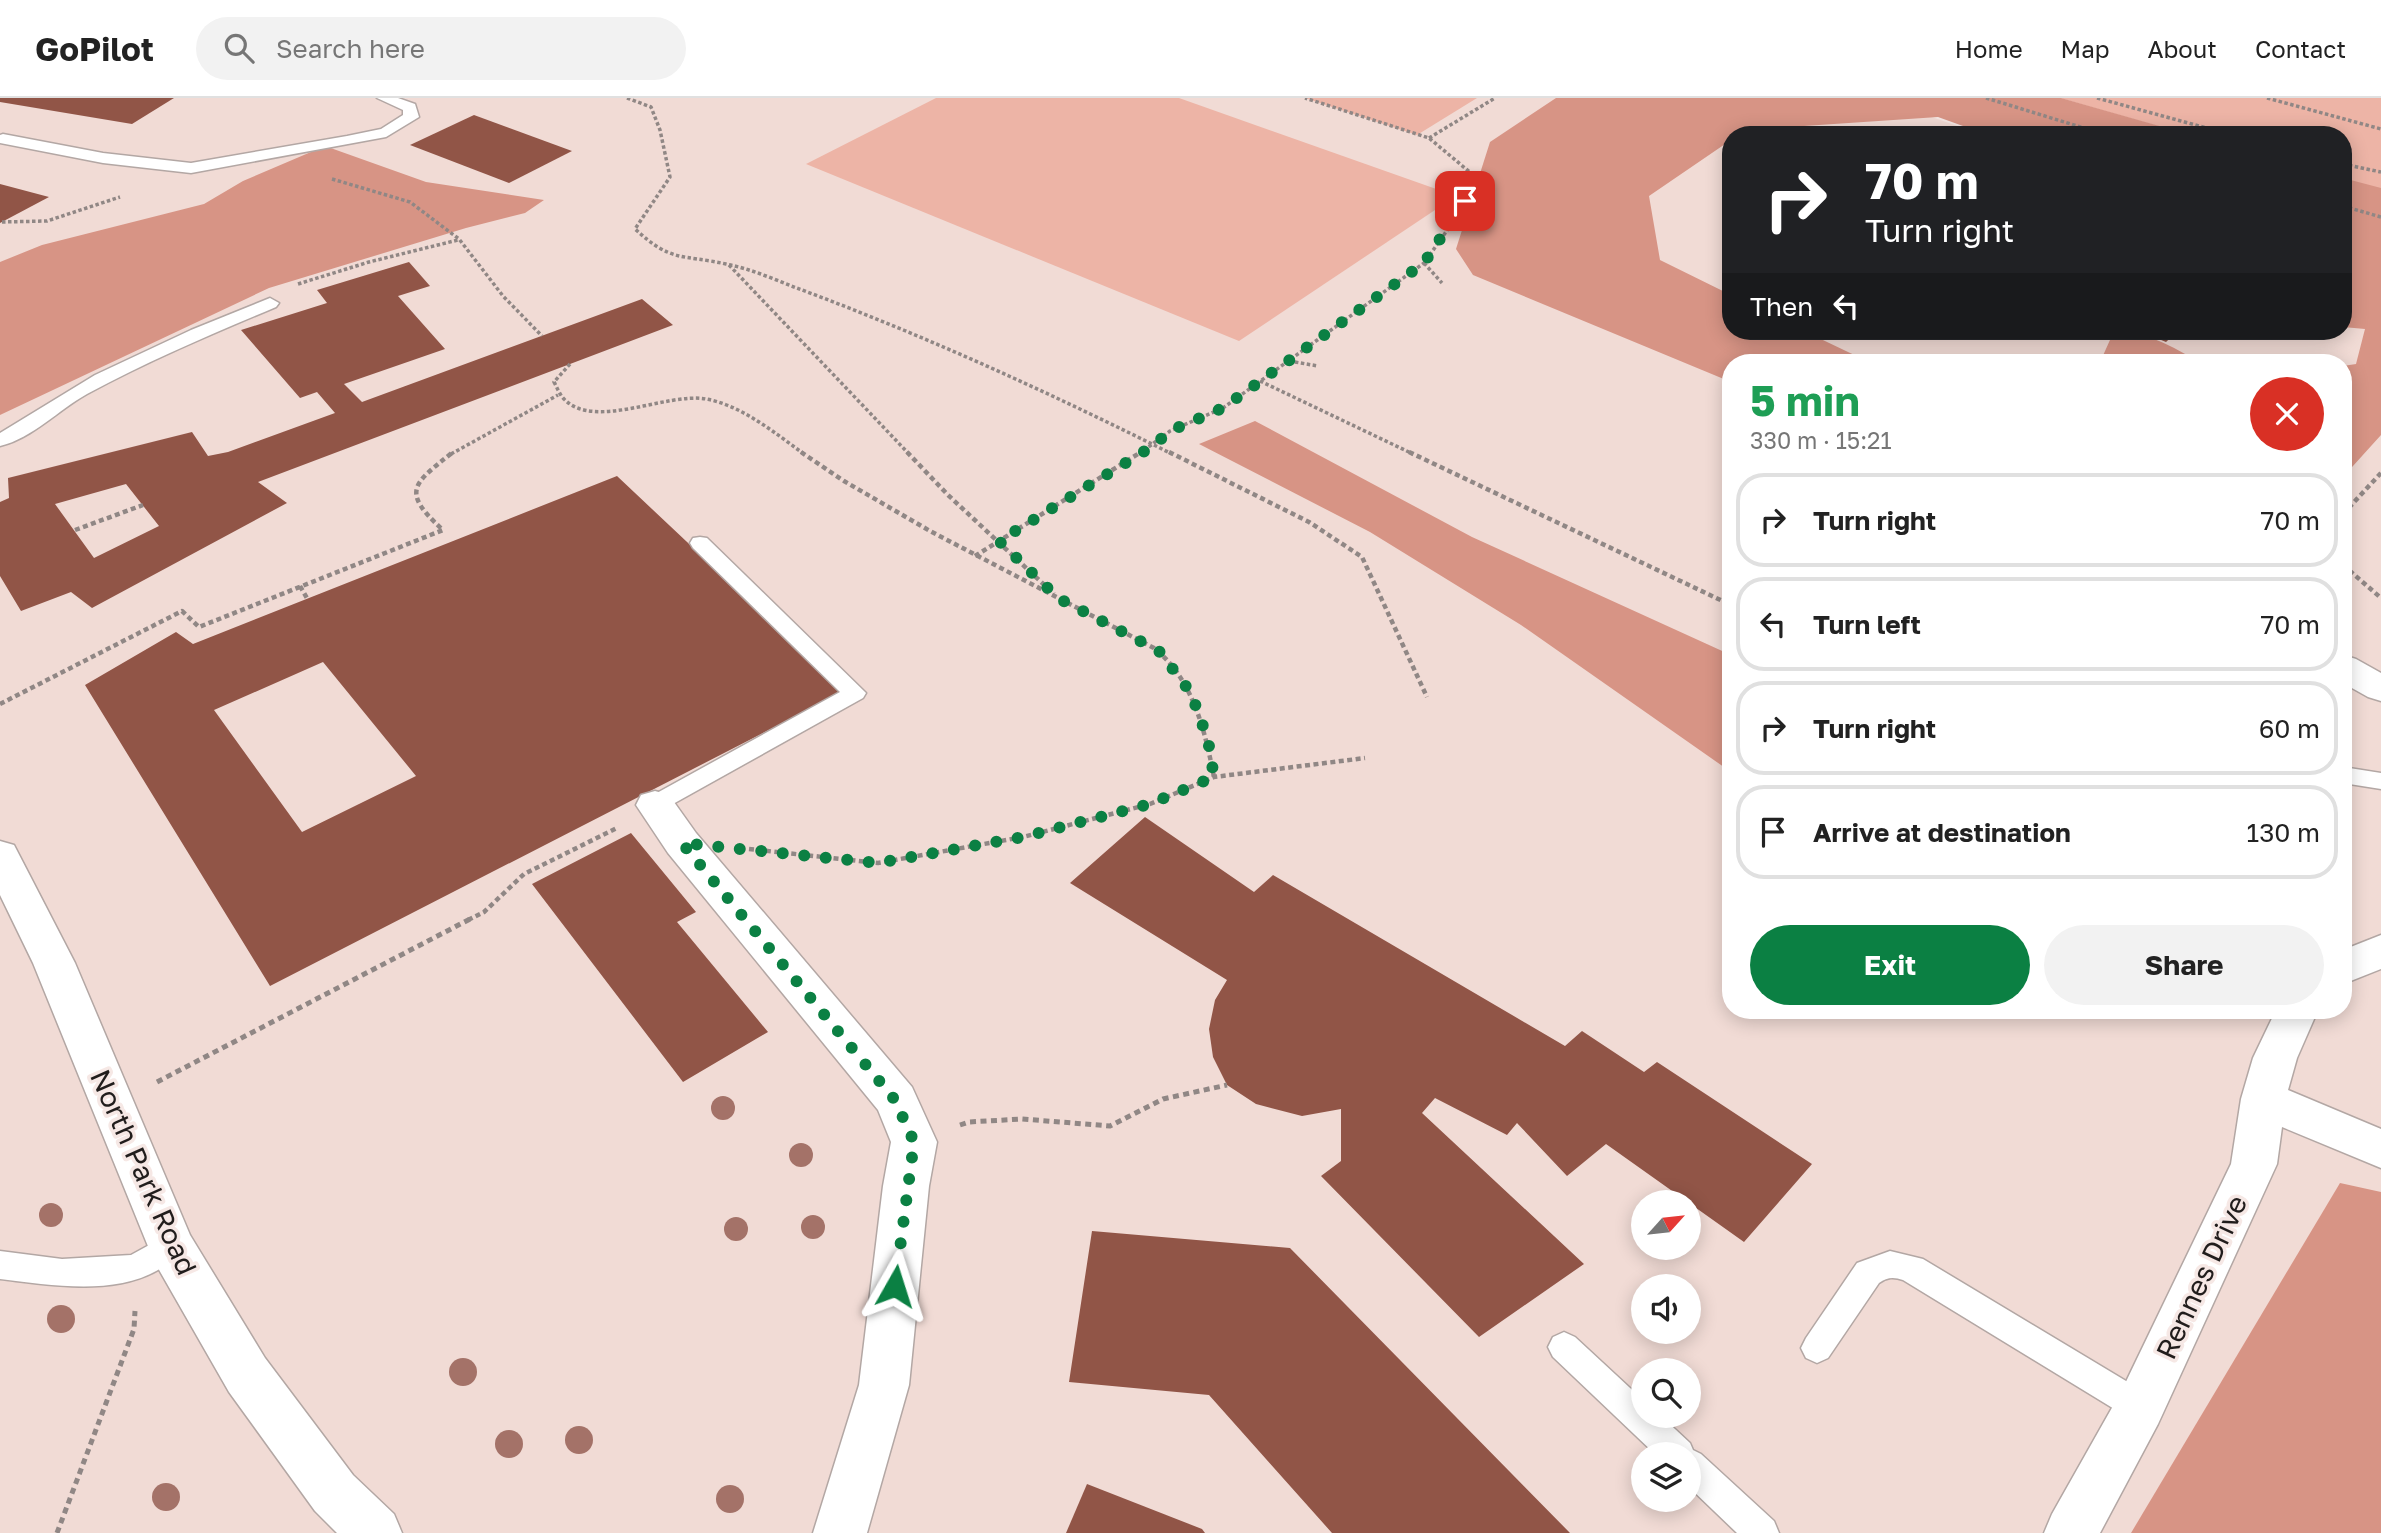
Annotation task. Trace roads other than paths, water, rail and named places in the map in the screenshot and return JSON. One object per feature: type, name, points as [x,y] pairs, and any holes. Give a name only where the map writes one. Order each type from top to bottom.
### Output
[{"type":"street","points":[[2352,672],[2381,689]]},
{"type":"street","points":[[655,805],[682,843],[895,1100],[914,1142],[906,1186],[884,1385],[840,1533]]},
{"type":"street","name":"North Park Road","points":[[0,855],[54,963],[113,1105],[153,1257],[247,1375],[334,1493],[375,1533]]},
{"type":"street","points":[[2352,964],[2381,951]]},
{"type":"street","name":"Rennes Drive","points":[[2071,1533],[2140,1407],[2254,1164],[2263,1099],[2275,1058],[2293,1019]]},
{"type":"street","points":[[2263,1099],[2381,1149]]},
{"type":"lane","points":[[3,139],[103,158],[191,168],[348,141],[386,132],[411,117],[410,107],[384,98]]},
{"type":"lane","points":[[0,440],[16,433],[76,392],[196,334],[270,303]]},
{"type":"lane","points":[[655,805],[855,693],[701,543]]},
{"type":"lane","points":[[2352,776],[2381,781]]},
{"type":"lane","points":[[0,1265],[62,1273],[153,1257]]},
{"type":"lane","points":[[1817,1348],[1868,1273],[1879,1265],[1895,1264],[1912,1269],[2140,1407]]},
{"type":"lane","points":[[1564,1347],[1665,1442]]},
{"type":"lane","points":[[1701,1476],[1762,1533]]}]
